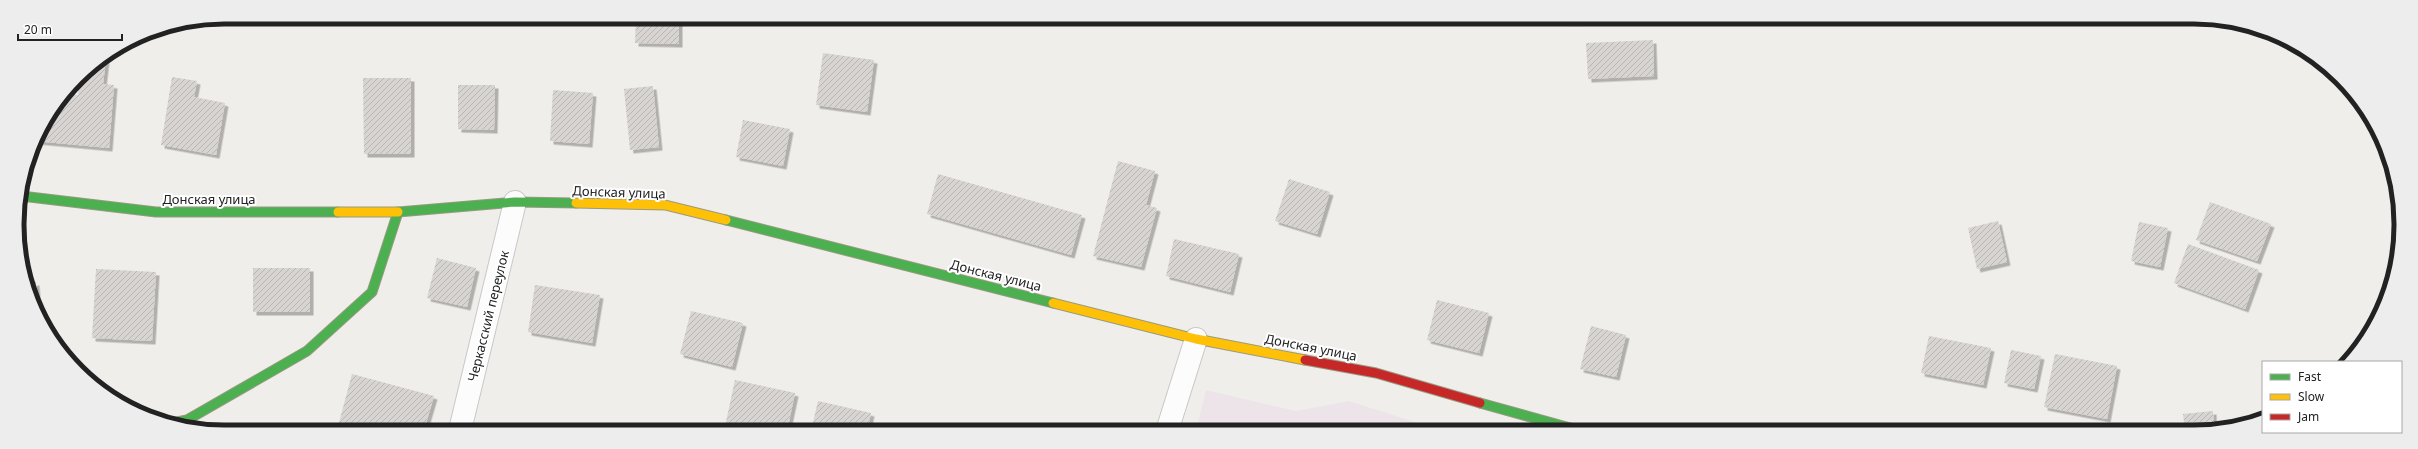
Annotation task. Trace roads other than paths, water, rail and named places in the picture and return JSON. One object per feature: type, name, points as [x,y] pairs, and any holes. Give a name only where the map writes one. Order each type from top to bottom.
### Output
[{"type":"street","name":"Донская улица","points":[[26,197],[156,212],[398,212],[515,202],[665,205],[1196,339],[1376,373],[1560,425]]},
{"type":"street","name":"Черкасский переулок","points":[[461,425],[515,202]]},
{"type":"street","points":[[184,421],[307,350],[372,292],[398,212]]},
{"type":"street","points":[[1169,425],[1196,339]]}]
